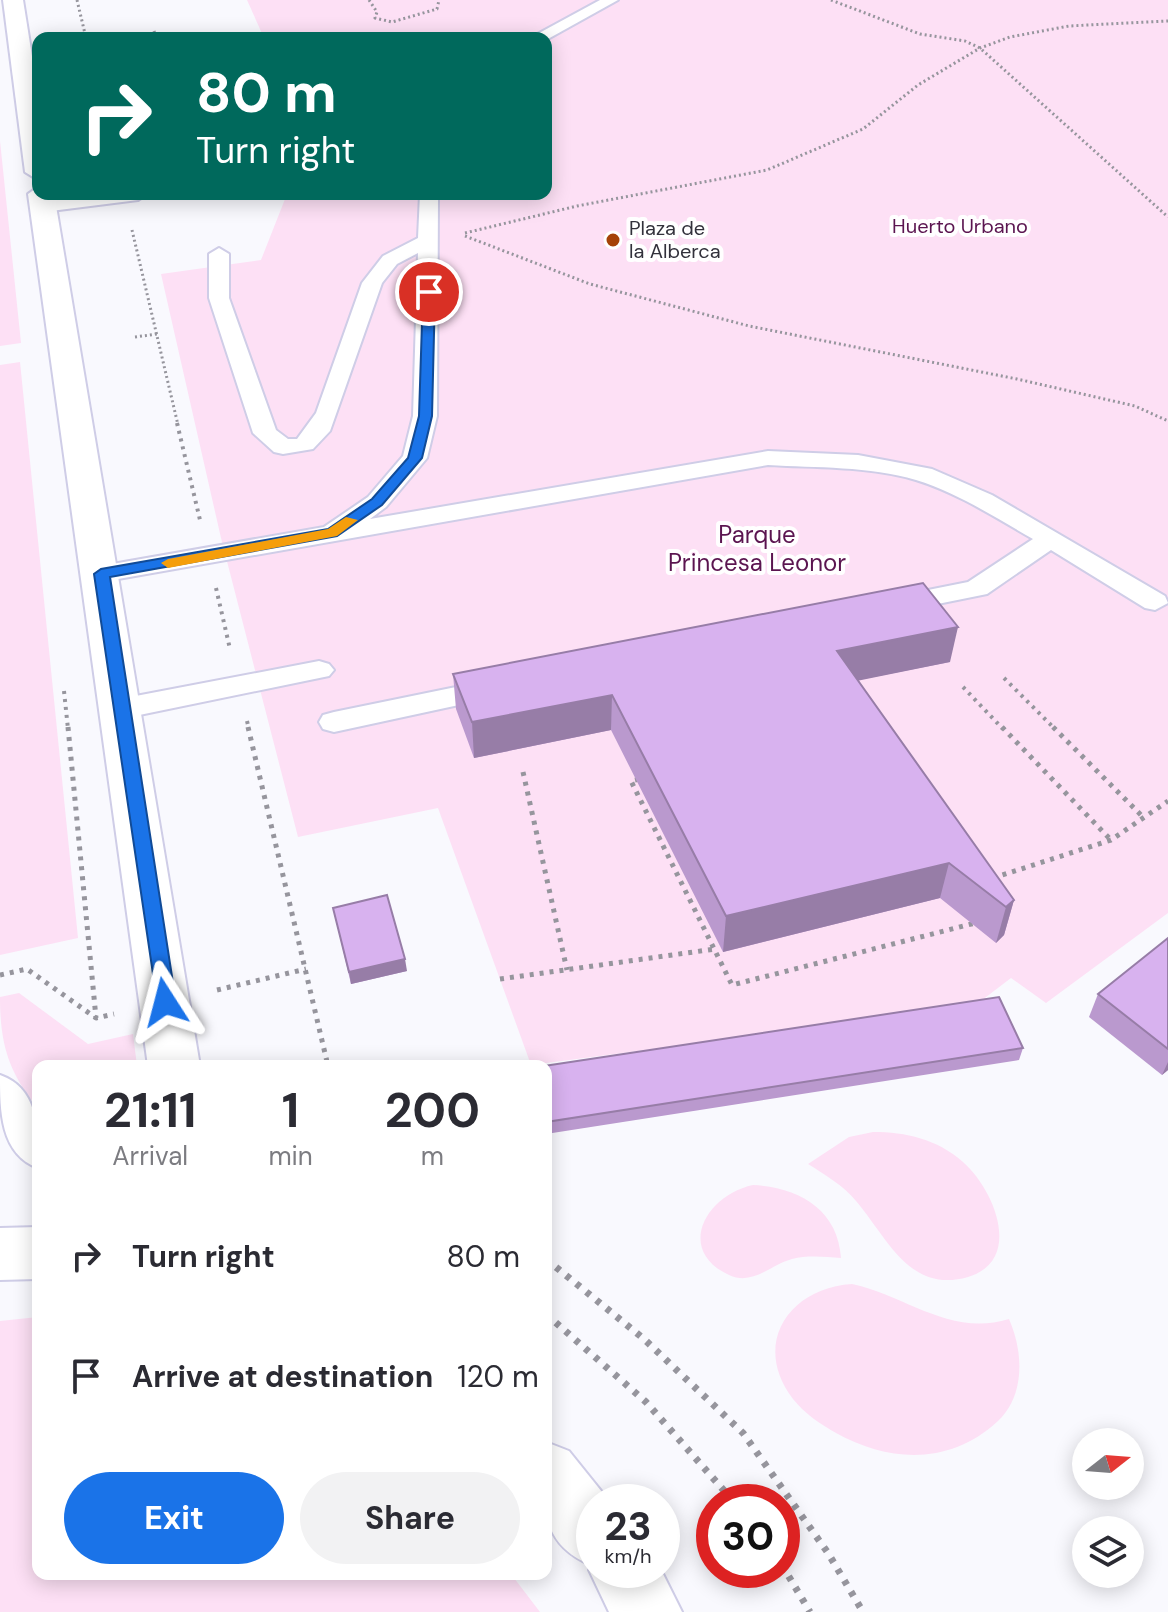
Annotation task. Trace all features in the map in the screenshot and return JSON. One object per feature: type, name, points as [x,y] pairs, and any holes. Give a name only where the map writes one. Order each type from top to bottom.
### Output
[{"type":"street","points":[[13,0],[32,129]]},
{"type":"street","points":[[43,200],[173,1060]]},
{"type":"street","points":[[0,1254],[32,1253]]},
{"type":"street","points":[[552,1482],[576,1512]]},
{"type":"street","points":[[633,1588],[648,1612]]},
{"type":"lane","points":[[550,32],[611,0]]},
{"type":"lane","points":[[332,533],[377,502],[415,458],[425,416],[429,200]]},
{"type":"lane","points":[[219,254],[219,298],[265,433],[283,447],[306,445],[321,430],[338,389],[340,366],[361,299],[387,261],[429,240]]},
{"type":"lane","points":[[101,574],[768,458],[858,462],[923,474],[983,500],[1155,602]]},
{"type":"lane","points":[[866,610],[977,588],[1051,539]]},
{"type":"lane","points":[[120,709],[319,670]]},
{"type":"lane","points":[[334,722],[518,683]]},
{"type":"lane","points":[[0,1091],[32,1142]]},
{"type":"path","points":[[77,0],[85,32]]},
{"type":"path","points":[[369,0],[377,12],[375,18],[392,22],[437,9],[439,0]]},
{"type":"path","points":[[831,0],[920,34],[965,41],[980,48],[1168,217]]},
{"type":"path","points":[[1168,21],[1069,26],[1010,37],[980,48],[918,85],[863,129],[767,170],[664,192],[577,206],[460,234],[590,284],[749,326],[1135,406],[1168,421]]},
{"type":"path","points":[[132,200],[157,334],[327,1060]]},
{"type":"path","points":[[135,337],[157,334]]},
{"type":"path","points":[[1004,678],[1143,817]]},
{"type":"path","points":[[963,687],[1111,840]]},
{"type":"path","points":[[868,730],[973,885],[995,918],[732,985],[631,781],[868,730]]},
{"type":"path","points":[[742,746],[748,755]]},
{"type":"path","points":[[523,772],[567,970]]},
{"type":"path","points":[[973,885],[1111,840],[1168,801]]},
{"type":"path","points":[[500,979],[715,949]]},
{"type":"path","points":[[0,975],[27,969],[96,1018],[120,1013]]},
{"type":"path","points":[[212,991],[306,969]]},
{"type":"path","points":[[552,1264],[644,1339],[743,1433],[828,1553],[863,1612]]},
{"type":"path","points":[[552,1319],[637,1390],[720,1484]]},
{"type":"path","points":[[796,1588],[810,1612]]},
{"type":"green space","name":"Parque Princesa Leonor","points":[[247,0],[1168,0],[1168,913],[1046,1003],[1011,978],[973,1007],[552,1062],[529,1060],[438,808],[298,837],[221,538],[161,274],[261,260],[285,200],[552,200],[552,32],[261,32]]},
{"type":"green space","points":[[0,141],[21,343],[0,346]]},
{"type":"green space","points":[[20,362],[78,938],[0,955],[0,365]]},
{"type":"green space","points":[[19,993],[88,1044],[133,1034],[136,1060],[32,1060],[32,1100],[19,1082],[8,1056],[0,997]]},
{"type":"green space","points":[[873,1132],[909,1135],[932,1142],[953,1154],[974,1174],[985,1189],[998,1223],[999,1240],[995,1256],[985,1268],[968,1277],[948,1280],[915,1270],[902,1259],[851,1196],[808,1164],[849,1137]]},
{"type":"green space","points":[[753,1185],[785,1190],[813,1204],[832,1226],[841,1258],[792,1259],[746,1278],[729,1275],[713,1264],[703,1252],[700,1238],[703,1224],[722,1200]]},
{"type":"green space","points":[[852,1284],[948,1319],[988,1323],[1009,1319],[1017,1345],[1019,1372],[1014,1398],[998,1421],[960,1446],[920,1455],[899,1454],[857,1443],[824,1426],[802,1409],[781,1378],[776,1358],[777,1339],[783,1322],[810,1296]]},
{"type":"green space","points":[[32,1318],[32,1580],[516,1580],[540,1612],[0,1612],[0,1321]]},
{"type":"building","points":[[923,583],[958,627],[837,651],[1014,900],[1006,907],[949,863],[726,916],[612,695],[472,722],[453,674]]},
{"type":"building","points":[[387,895],[405,959],[349,972],[333,908]]},
{"type":"building","points":[[1168,938],[1168,1049],[1098,994]]},
{"type":"building","points":[[999,997],[1023,1048],[552,1121],[552,1065]]},
{"type":"slow traffic","points":[[168,563],[332,533],[351,520]]},
{"type":"place","name":"Plaza de la Alberca","points":[[613,240]]},
{"type":"route","points":[[165,1002],[101,574],[332,533],[377,502],[415,458],[425,416],[429,292]]},
{"type":"park label","name":"Huerto Urbano","points":[[960,226]]}]
